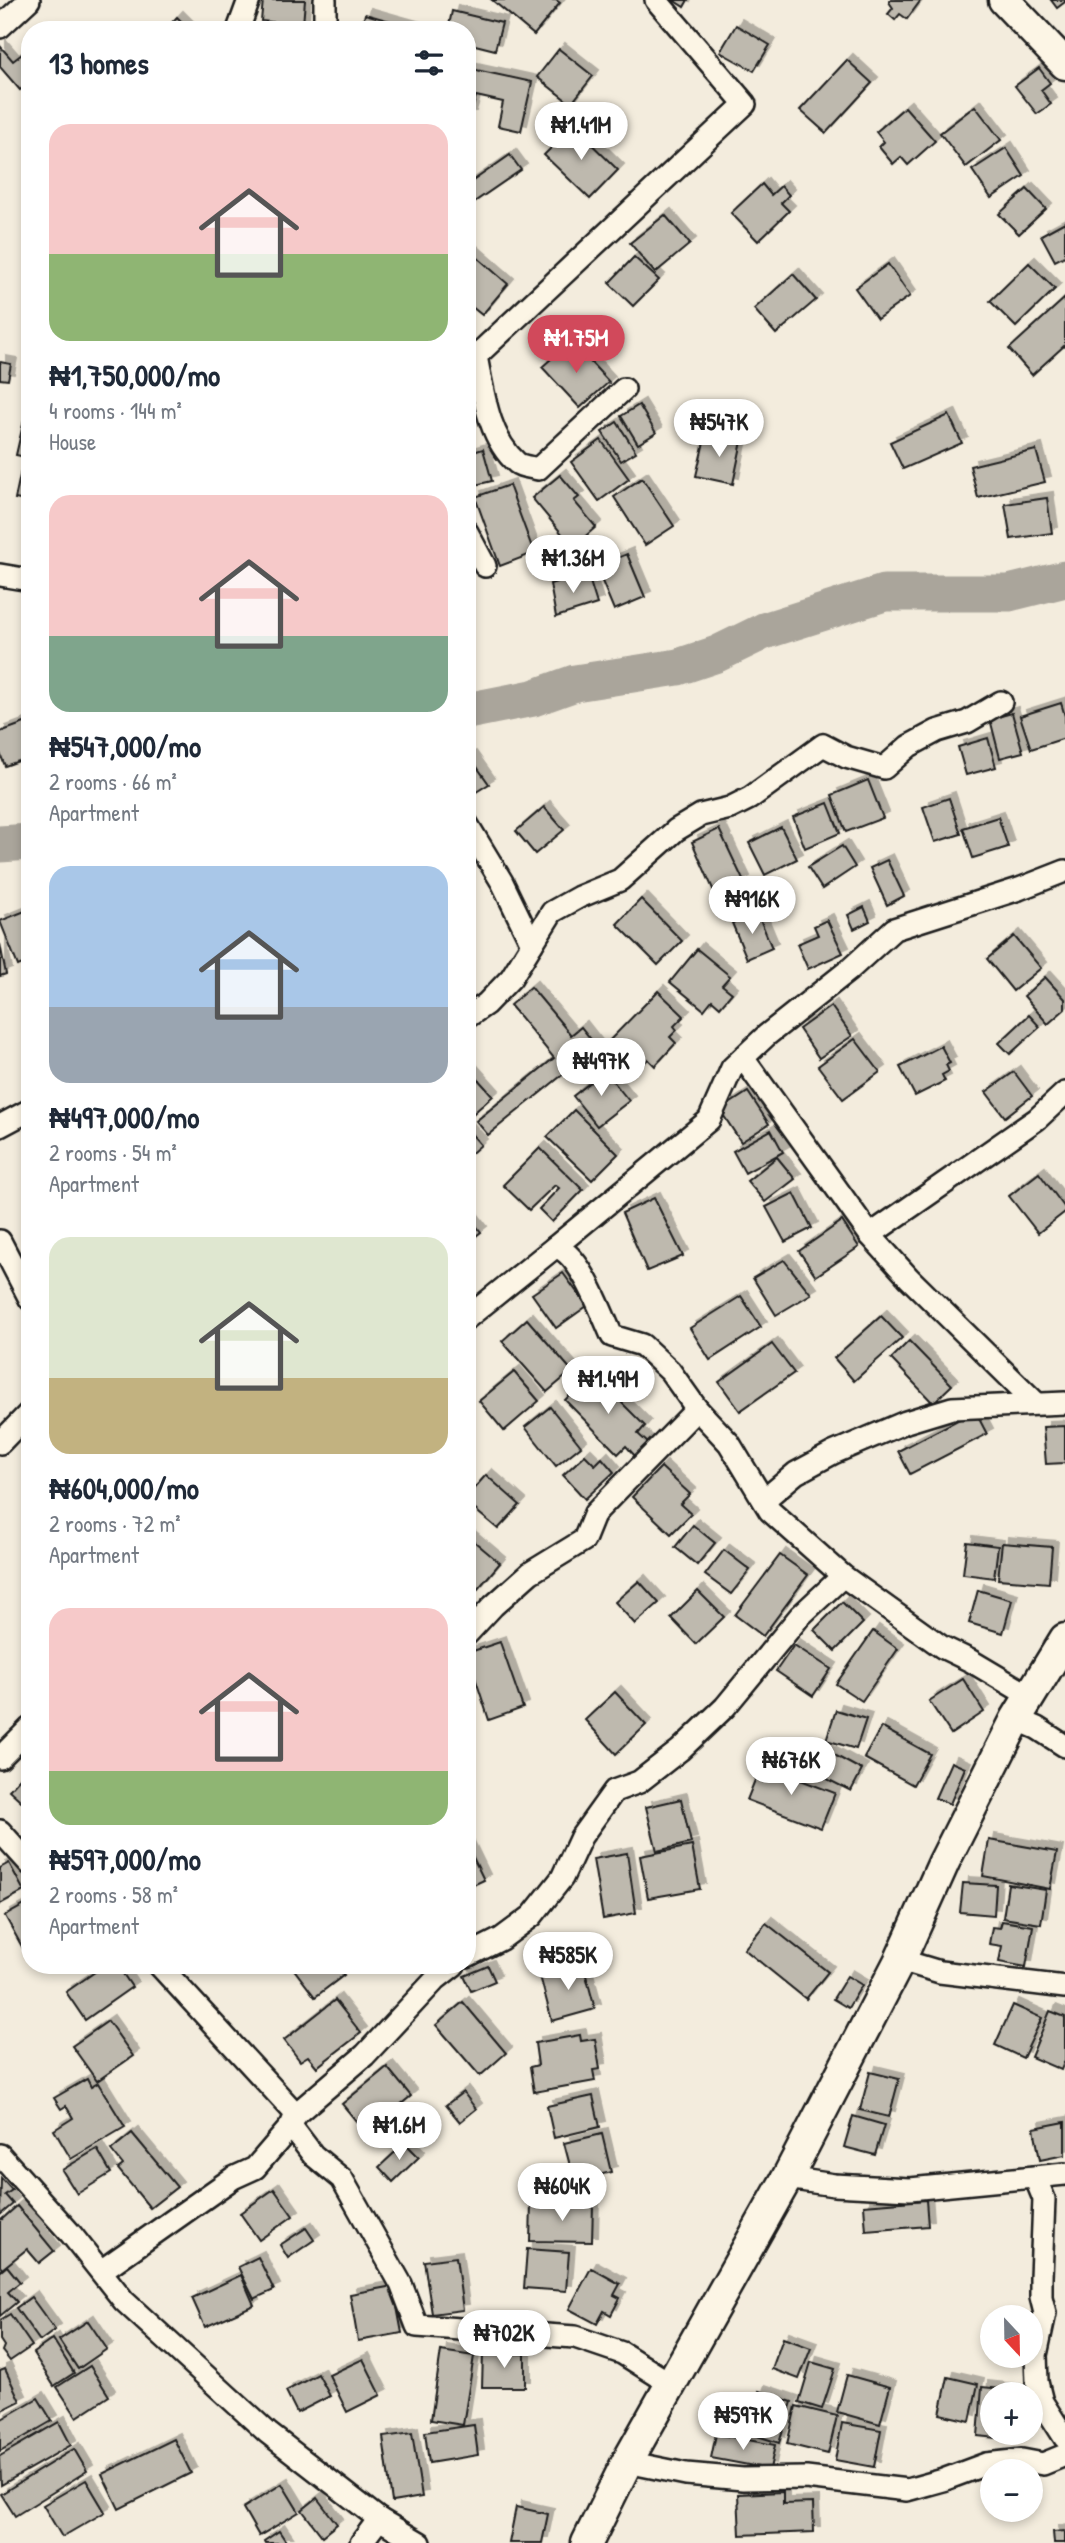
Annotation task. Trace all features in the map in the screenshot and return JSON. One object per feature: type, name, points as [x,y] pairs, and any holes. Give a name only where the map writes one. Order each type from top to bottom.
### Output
[{"type":"street","points":[[241,21],[249,0]]},
{"type":"street","points":[[325,0],[325,21]]},
{"type":"street","points":[[624,389],[538,469],[519,464],[503,446],[486,408],[476,356],[745,104],[656,0]]},
{"type":"street","points":[[1004,0],[1065,64]]},
{"type":"street","points":[[0,27],[15,7]]},
{"type":"street","points":[[476,549],[485,566]]},
{"type":"street","points":[[0,575],[21,578]]},
{"type":"street","points":[[476,1011],[511,978],[552,912],[620,880],[676,830],[701,815],[730,808],[750,798],[823,745],[846,757],[884,768],[909,746],[937,731],[967,722],[1001,702]]},
{"type":"street","points":[[476,839],[502,882],[532,944]]},
{"type":"street","points":[[476,1311],[709,1120],[732,1068],[766,1035],[849,970],[894,929],[1019,889],[1065,871]]},
{"type":"street","points":[[743,1058],[870,1235],[909,1278],[1036,1403]]},
{"type":"street","points":[[870,1235],[1037,1119],[1065,1093]]},
{"type":"street","points":[[0,1126],[21,1115]]},
{"type":"street","points":[[0,1241],[21,1282]]},
{"type":"street","points":[[555,1247],[563,1248],[583,1275],[612,1336],[642,1345],[670,1371],[697,1409],[729,1443],[770,1511],[844,1576],[942,1647],[971,1661],[1023,1708],[1037,1728],[1065,1745]]},
{"type":"street","points":[[764,1500],[796,1473],[833,1453],[906,1422],[952,1408],[1065,1403]]},
{"type":"street","points":[[476,1624],[530,1573],[584,1540],[595,1513],[697,1409]]},
{"type":"street","points":[[0,1443],[21,1421]]},
{"type":"street","points":[[476,1951],[501,1939],[532,1916],[562,1878],[581,1837],[614,1791],[639,1782],[680,1750],[725,1707],[800,1616],[844,1576]]},
{"type":"street","points":[[587,2543],[627,2462],[787,2178],[900,1960],[944,1861],[1023,1708],[1065,1639]]},
{"type":"street","points":[[0,1758],[21,1737]]},
{"type":"street","points":[[0,1831],[21,1854]]},
{"type":"street","points":[[900,1960],[940,1972],[1065,1987]]},
{"type":"street","points":[[167,1974],[294,2120],[313,2155],[342,2179],[401,2284],[417,2326],[575,2337],[622,2353],[671,2384]]},
{"type":"street","points":[[101,2271],[233,2178],[255,2168],[294,2120],[365,2055],[442,1974]]},
{"type":"street","points":[[0,2155],[124,2301],[268,2433],[379,2519],[420,2543]]},
{"type":"street","points":[[787,2178],[834,2185],[911,2189],[1065,2174]]},
{"type":"street","points":[[1035,2177],[1044,2199],[1041,2297],[1045,2313],[1036,2355],[1037,2382],[1042,2402],[1065,2438]]},
{"type":"street","points":[[627,2462],[686,2474],[743,2479],[806,2478],[907,2490],[986,2464],[1022,2460],[1043,2463],[1065,2455]]},
{"type":"street","points":[[361,2543],[379,2519]]},
{"type":"building","points":[[263,0],[305,0],[303,21],[261,21]]},
{"type":"building","points":[[492,0],[556,0],[560,3],[534,35]]},
{"type":"building","points":[[673,0],[688,0],[684,7]]},
{"type":"building","points":[[890,0],[921,0],[907,19],[900,14],[895,20],[888,14],[893,8]]},
{"type":"building","points":[[1051,0],[1065,0],[1065,2],[1057,8]]},
{"type":"building","points":[[452,11],[502,23],[495,50],[476,45],[476,21],[450,21]]},
{"type":"building","points":[[365,14],[390,21],[363,21]]},
{"type":"building","points":[[736,25],[770,45],[754,71],[720,52]]},
{"type":"building","points":[[0,46],[13,61],[21,55],[21,89],[20,90],[0,67]]},
{"type":"building","points":[[559,49],[593,76],[571,104],[537,77]]},
{"type":"building","points":[[847,60],[872,83],[826,133],[800,110]]},
{"type":"building","points":[[1039,68],[1050,83],[1041,90],[1051,104],[1037,114],[1015,86]]},
{"type":"building","points":[[476,70],[532,82],[521,131],[498,126],[503,102],[476,96]]},
{"type":"building","points":[[975,106],[1001,140],[966,167],[940,133]]},
{"type":"building","points":[[905,107],[935,141],[908,165],[901,157],[893,164],[879,147],[884,142],[876,132]]},
{"type":"building","points":[[573,126],[618,170],[590,199],[544,155]]},
{"type":"building","points":[[1006,148],[1024,176],[991,198],[972,170]]},
{"type":"building","points":[[510,155],[521,170],[476,201],[476,179]]},
{"type":"building","points":[[762,184],[771,195],[781,186],[789,195],[781,203],[789,211],[758,241],[731,213]]},
{"type":"building","points":[[1027,189],[1046,209],[1019,234],[999,214]]},
{"type":"building","points":[[665,215],[690,244],[655,273],[630,243]]},
{"type":"building","points":[[1065,222],[1065,256],[1055,261],[1041,235]]},
{"type":"building","points":[[476,256],[508,284],[482,315],[476,310]]},
{"type":"building","points":[[634,257],[659,280],[633,306],[609,283]]},
{"type":"building","points":[[1029,263],[1055,289],[1016,327],[990,301]]},
{"type":"building","points":[[888,264],[910,296],[877,319],[855,288]]},
{"type":"building","points":[[793,274],[816,300],[776,334],[754,309]]},
{"type":"building","points":[[1065,298],[1065,345],[1032,375],[1009,349]]},
{"type":"building","points":[[571,341],[609,382],[580,408],[542,367]]},
{"type":"building","points":[[0,362],[11,364],[8,380],[0,379]]},
{"type":"building","points":[[639,405],[656,433],[638,444],[621,416]]},
{"type":"building","points":[[949,415],[962,443],[903,469],[890,442]]},
{"type":"building","points":[[617,422],[636,452],[621,461],[602,432]]},
{"type":"building","points":[[21,433],[21,456],[16,455]]},
{"type":"building","points":[[706,433],[742,441],[733,484],[696,476]]},
{"type":"building","points":[[601,440],[629,479],[599,501],[571,462]]},
{"type":"building","points":[[483,449],[492,481],[476,485],[476,451]]},
{"type":"building","points":[[1036,450],[1045,482],[978,498],[970,466]]},
{"type":"building","points":[[21,471],[21,500],[15,499]]},
{"type":"building","points":[[560,475],[579,497],[574,501],[596,527],[573,547],[532,498]]},
{"type":"building","points":[[642,478],[674,526],[645,545],[614,497]]},
{"type":"building","points":[[509,485],[534,553],[500,566],[476,497]]},
{"type":"building","points":[[1047,498],[1052,533],[1011,539],[1005,504]]},
{"type":"building","points":[[627,554],[645,597],[614,610],[596,567]]},
{"type":"building","points":[[587,572],[597,604],[556,617],[550,584]]},
{"type":"building","points":[[1061,703],[1065,716],[1065,738],[1031,749],[1020,716]]},
{"type":"building","points":[[1012,713],[1023,752],[1000,758],[990,719]]},
{"type":"building","points":[[21,724],[21,760],[5,766],[0,753],[0,732]]},
{"type":"building","points":[[988,738],[996,767],[966,775],[958,747]]},
{"type":"building","points":[[476,766],[489,784],[476,792]]},
{"type":"building","points":[[868,780],[883,818],[846,832],[832,795]]},
{"type":"building","points":[[949,798],[961,834],[935,842],[923,807]]},
{"type":"building","points":[[828,803],[840,833],[805,848],[793,817]]},
{"type":"building","points":[[544,807],[564,830],[535,854],[516,831]]},
{"type":"building","points":[[998,817],[1008,847],[973,858],[963,828]]},
{"type":"building","points":[[781,827],[797,859],[765,875],[749,843]]},
{"type":"building","points":[[719,829],[744,882],[716,896],[692,842]]},
{"type":"building","points":[[842,846],[855,867],[822,889],[808,867]]},
{"type":"building","points":[[887,860],[904,896],[887,905],[870,868]]},
{"type":"building","points":[[641,899],[682,941],[658,965],[617,924]]},
{"type":"building","points":[[864,907],[870,921],[854,929],[848,915]]},
{"type":"building","points":[[757,912],[772,948],[747,959],[732,923]]},
{"type":"building","points":[[21,913],[21,965],[18,966],[0,921]]},
{"type":"building","points":[[827,920],[843,953],[808,969],[797,944],[818,935],[814,926]]},
{"type":"building","points":[[1014,936],[1041,968],[1013,991],[987,959]]},
{"type":"building","points":[[0,944],[6,974],[0,976]]},
{"type":"building","points":[[697,949],[730,976],[722,985],[732,993],[720,1007],[712,1000],[704,1010],[670,982]]},
{"type":"building","points":[[1045,977],[1065,999],[1065,1009],[1048,1024],[1024,996]]},
{"type":"building","points":[[531,987],[571,1035],[581,1027],[597,1047],[488,1135],[476,1121],[554,1058],[510,1005]]},
{"type":"building","points":[[658,991],[684,1016],[674,1026],[677,1030],[670,1037],[676,1043],[655,1066],[648,1059],[640,1067],[637,1064],[630,1071],[604,1046]]},
{"type":"building","points":[[831,1006],[852,1036],[819,1058],[799,1029]]},
{"type":"building","points":[[1029,1015],[1040,1027],[1010,1054],[999,1043]]},
{"type":"building","points":[[855,1039],[880,1072],[843,1099],[818,1066]]},
{"type":"building","points":[[941,1046],[950,1063],[946,1065],[949,1071],[942,1075],[945,1081],[915,1096],[900,1067]]},
{"type":"building","points":[[605,1071],[629,1101],[597,1126],[573,1096]]},
{"type":"building","points":[[1014,1072],[1032,1096],[1005,1117],[986,1092]]},
{"type":"building","points":[[476,1077],[493,1096],[476,1111]]},
{"type":"building","points":[[748,1092],[769,1124],[741,1142],[720,1110]]},
{"type":"building","points":[[574,1110],[618,1154],[592,1180],[547,1137]]},
{"type":"building","points":[[771,1130],[783,1152],[745,1173],[733,1151]]},
{"type":"building","points":[[540,1148],[583,1190],[552,1222],[539,1209],[559,1188],[555,1185],[529,1210],[503,1185]]},
{"type":"building","points":[[777,1157],[795,1179],[765,1202],[747,1181]]},
{"type":"building","points":[[1039,1173],[1065,1208],[1065,1212],[1038,1233],[1009,1196]]},
{"type":"building","points":[[794,1193],[812,1228],[785,1242],[766,1207]]},
{"type":"building","points":[[654,1198],[683,1256],[647,1271],[622,1213]]},
{"type":"building","points":[[842,1221],[859,1247],[816,1276],[799,1251]]},
{"type":"building","points":[[784,1260],[811,1294],[776,1315],[753,1278]]},
{"type":"building","points":[[563,1273],[587,1306],[556,1328],[532,1294]]},
{"type":"building","points":[[741,1296],[761,1327],[710,1360],[690,1328]]},
{"type":"building","points":[[881,1316],[902,1338],[854,1381],[834,1358]]},
{"type":"building","points":[[527,1319],[572,1371],[547,1392],[502,1341]]},
{"type":"building","points":[[909,1341],[952,1385],[933,1403],[891,1359]]},
{"type":"building","points":[[772,1344],[794,1373],[740,1411],[719,1382]]},
{"type":"building","points":[[514,1372],[539,1401],[504,1431],[479,1401]]},
{"type":"building","points":[[592,1373],[645,1426],[638,1434],[648,1443],[635,1456],[626,1446],[618,1454],[565,1400]]},
{"type":"building","points":[[550,1407],[581,1446],[556,1466],[525,1427]]},
{"type":"building","points":[[975,1411],[987,1434],[910,1474],[898,1451]]},
{"type":"building","points":[[1065,1426],[1065,1463],[1046,1464],[1043,1427]]},
{"type":"building","points":[[585,1455],[595,1465],[602,1458],[614,1472],[585,1499],[563,1475]]},
{"type":"building","points":[[661,1467],[690,1494],[680,1504],[691,1514],[671,1534],[632,1497]]},
{"type":"building","points":[[486,1475],[520,1505],[498,1529],[476,1511],[476,1486]]},
{"type":"building","points":[[693,1525],[715,1543],[697,1565],[675,1547]]},
{"type":"building","points":[[967,1542],[998,1546],[994,1578],[963,1574]]},
{"type":"building","points":[[476,1543],[500,1563],[476,1589]]},
{"type":"building","points":[[1002,1543],[1052,1547],[1049,1583],[998,1579]]},
{"type":"building","points":[[724,1550],[750,1570],[731,1594],[705,1575]]},
{"type":"building","points":[[780,1555],[808,1575],[763,1636],[735,1615]]},
{"type":"building","points":[[639,1581],[659,1603],[635,1624],[615,1602]]},
{"type":"building","points":[[978,1590],[1012,1600],[1003,1633],[969,1623]]},
{"type":"building","points":[[698,1591],[724,1617],[696,1644],[671,1618]]},
{"type":"building","points":[[842,1602],[863,1623],[835,1651],[814,1630]]},
{"type":"building","points":[[873,1631],[898,1649],[862,1701],[836,1684]]},
{"type":"building","points":[[500,1642],[523,1708],[489,1720],[476,1680],[476,1650]]},
{"type":"building","points":[[794,1645],[831,1669],[813,1696],[776,1671]]},
{"type":"building","points":[[963,1679],[984,1712],[951,1734],[929,1701]]},
{"type":"building","points":[[615,1692],[646,1725],[616,1754],[585,1720]]},
{"type":"building","points":[[836,1710],[866,1719],[856,1749],[826,1740]]},
{"type":"building","points":[[881,1727],[930,1754],[913,1785],[864,1758]]},
{"type":"building","points":[[827,1751],[862,1770],[851,1791],[815,1773]]},
{"type":"building","points":[[951,1762],[965,1768],[950,1804],[935,1798]]},
{"type":"building","points":[[761,1765],[835,1793],[821,1828],[747,1800]]},
{"type":"building","points":[[21,1777],[21,1801],[9,1790]]},
{"type":"building","points":[[681,1799],[691,1843],[657,1851],[646,1807]]},
{"type":"building","points":[[989,1840],[1057,1852],[1050,1889],[983,1876]]},
{"type":"building","points":[[692,1846],[700,1889],[648,1898],[640,1856]]},
{"type":"building","points":[[627,1853],[636,1913],[603,1919],[593,1859]]},
{"type":"building","points":[[9,1863],[21,1885],[21,1893],[0,1904],[0,1868]]},
{"type":"building","points":[[476,1864],[484,1880],[476,1884]]},
{"type":"building","points":[[963,1883],[996,1885],[994,1915],[960,1912]]},
{"type":"building","points":[[1008,1884],[1046,1890],[1041,1924],[1003,1918]]},
{"type":"building","points":[[21,1907],[21,1945],[5,1916]]},
{"type":"building","points":[[1002,1921],[1033,1926],[1026,1967],[999,1962],[1002,1946],[989,1944],[992,1927],[1000,1928]]},
{"type":"building","points":[[766,1923],[828,1972],[806,1999],[744,1949]]},
{"type":"building","points":[[583,1964],[595,2009],[552,2021],[540,1976]]},
{"type":"building","points":[[488,1966],[495,1981],[471,1991],[464,1976],[476,1974],[476,1971]]},
{"type":"building","points":[[92,1974],[123,1974],[132,1987],[85,2020],[66,1992]]},
{"type":"building","points":[[298,1974],[344,1975],[315,1997]]},
{"type":"building","points":[[847,1976],[862,1985],[848,2008],[833,1999]]},
{"type":"building","points":[[335,2000],[361,2033],[317,2067],[308,2056],[300,2061],[284,2040]]},
{"type":"building","points":[[463,2002],[506,2053],[480,2076],[436,2025]]},
{"type":"building","points":[[1013,2005],[1042,2018],[1023,2058],[995,2045]]},
{"type":"building","points":[[1050,2011],[1065,2017],[1065,2060],[1061,2070],[1031,2057]]},
{"type":"building","points":[[108,2021],[133,2056],[97,2081],[72,2046]]},
{"type":"building","points":[[580,2035],[581,2041],[595,2039],[600,2069],[593,2070],[595,2081],[534,2092],[530,2067],[538,2065],[535,2043]]},
{"type":"building","points":[[387,2067],[411,2096],[366,2133],[342,2104]]},
{"type":"building","points":[[870,2072],[899,2079],[889,2117],[860,2110]]},
{"type":"building","points":[[87,2079],[91,2087],[98,2083],[125,2127],[71,2159],[54,2130],[73,2118],[66,2106],[61,2109],[54,2098]]},
{"type":"building","points":[[463,2092],[476,2109],[460,2122],[446,2105]]},
{"type":"building","points":[[593,2096],[600,2127],[554,2138],[547,2106]]},
{"type":"building","points":[[853,2116],[884,2125],[875,2155],[844,2147]]},
{"type":"building","points":[[1065,2122],[1065,2155],[1040,2160],[1034,2128]]},
{"type":"building","points":[[132,2133],[177,2187],[150,2208],[118,2169],[123,2165],[111,2150]]},
{"type":"building","points":[[602,2134],[611,2172],[574,2181],[564,2143]]},
{"type":"building","points":[[405,2143],[419,2157],[393,2182],[379,2167]]},
{"type":"building","points":[[97,2149],[111,2173],[77,2194],[62,2170]]},
{"type":"building","points":[[1,2178],[12,2190],[5,2195],[13,2204],[0,2215]]},
{"type":"building","points":[[274,2189],[293,2216],[259,2240],[240,2213]]},
{"type":"building","points":[[926,2200],[928,2226],[866,2231],[864,2205]]},
{"type":"building","points":[[531,2204],[593,2205],[592,2242],[530,2241]]},
{"type":"building","points":[[17,2206],[54,2251],[39,2263],[27,2249],[2,2269],[0,2221]]},
{"type":"building","points":[[306,2228],[314,2240],[288,2258],[280,2245]]},
{"type":"building","points":[[527,2249],[569,2252],[566,2291],[524,2288]]},
{"type":"building","points":[[258,2257],[274,2290],[254,2299],[238,2267]]},
{"type":"building","points":[[456,2257],[463,2310],[432,2314],[424,2261]]},
{"type":"building","points":[[7,2266],[20,2282],[8,2292],[17,2302],[0,2316],[0,2269],[1,2271]]},
{"type":"building","points":[[591,2268],[620,2284],[614,2295],[620,2298],[611,2315],[604,2311],[597,2324],[569,2309]]},
{"type":"building","points":[[241,2275],[254,2305],[205,2327],[192,2298]]},
{"type":"building","points":[[393,2286],[402,2333],[358,2341],[350,2294]]},
{"type":"building","points":[[31,2297],[55,2330],[40,2341],[16,2308]]},
{"type":"building","points":[[10,2314],[32,2346],[10,2361],[2,2351],[4,2346],[0,2340],[0,2320]]},
{"type":"building","points":[[88,2321],[107,2349],[78,2369],[59,2340]]},
{"type":"building","points":[[783,2338],[811,2348],[799,2379],[772,2369]]},
{"type":"building","points":[[53,2339],[74,2373],[54,2386],[33,2353]]},
{"type":"building","points":[[441,2351],[474,2356],[463,2425],[431,2420]]},
{"type":"building","points":[[483,2353],[525,2354],[525,2387],[482,2387]]},
{"type":"building","points":[[363,2359],[381,2395],[347,2412],[329,2375]]},
{"type":"building","points":[[811,2362],[835,2369],[822,2409],[799,2402]]},
{"type":"building","points":[[90,2366],[109,2396],[77,2417],[57,2387]]},
{"type":"building","points":[[5,2369],[20,2401],[0,2411],[0,2371]]},
{"type":"building","points":[[318,2374],[330,2396],[297,2413],[286,2391]]},
{"type":"building","points":[[847,2375],[890,2387],[880,2424],[837,2412]]},
{"type":"building","points":[[948,2377],[978,2384],[970,2421],[940,2414]]},
{"type":"building","points":[[759,2391],[792,2402],[779,2443],[745,2432]]},
{"type":"building","points":[[38,2398],[52,2421],[0,2451],[0,2420]]},
{"type":"building","points":[[796,2406],[837,2416],[828,2454],[787,2444]]},
{"type":"building","points":[[59,2422],[71,2445],[1,2485],[0,2456]]},
{"type":"building","points":[[842,2423],[881,2430],[874,2467],[835,2460]]},
{"type":"building","points":[[474,2425],[478,2455],[429,2463],[425,2432]]},
{"type":"building","points":[[412,2433],[422,2497],[392,2502],[383,2437]]},
{"type":"building","points":[[716,2434],[775,2445],[770,2469],[711,2458]]},
{"type":"building","points":[[174,2439],[191,2473],[119,2509],[102,2474]]},
{"type":"building","points":[[74,2449],[87,2471],[15,2516],[1,2494]]},
{"type":"building","points":[[86,2480],[105,2512],[62,2537],[43,2505]]},
{"type":"building","points":[[282,2484],[299,2512],[259,2536],[243,2508]]},
{"type":"building","points":[[783,2492],[783,2504],[813,2503],[814,2532],[740,2535],[738,2494]]},
{"type":"building","points":[[317,2498],[337,2524],[322,2536],[302,2510]]},
{"type":"building","points":[[516,2507],[548,2514],[542,2543],[509,2543]]},
{"type":"building","points":[[279,2531],[287,2543],[265,2543],[264,2541]]},
{"type":"building","points":[[1065,2531],[1065,2543],[1054,2543],[1053,2532]]},
{"type":"waterway","points":[[476,709],[533,698],[575,683],[678,667],[717,654],[764,631],[884,593],[1009,593],[1065,579]]},
{"type":"waterway","points":[[0,844],[21,843]]}]
